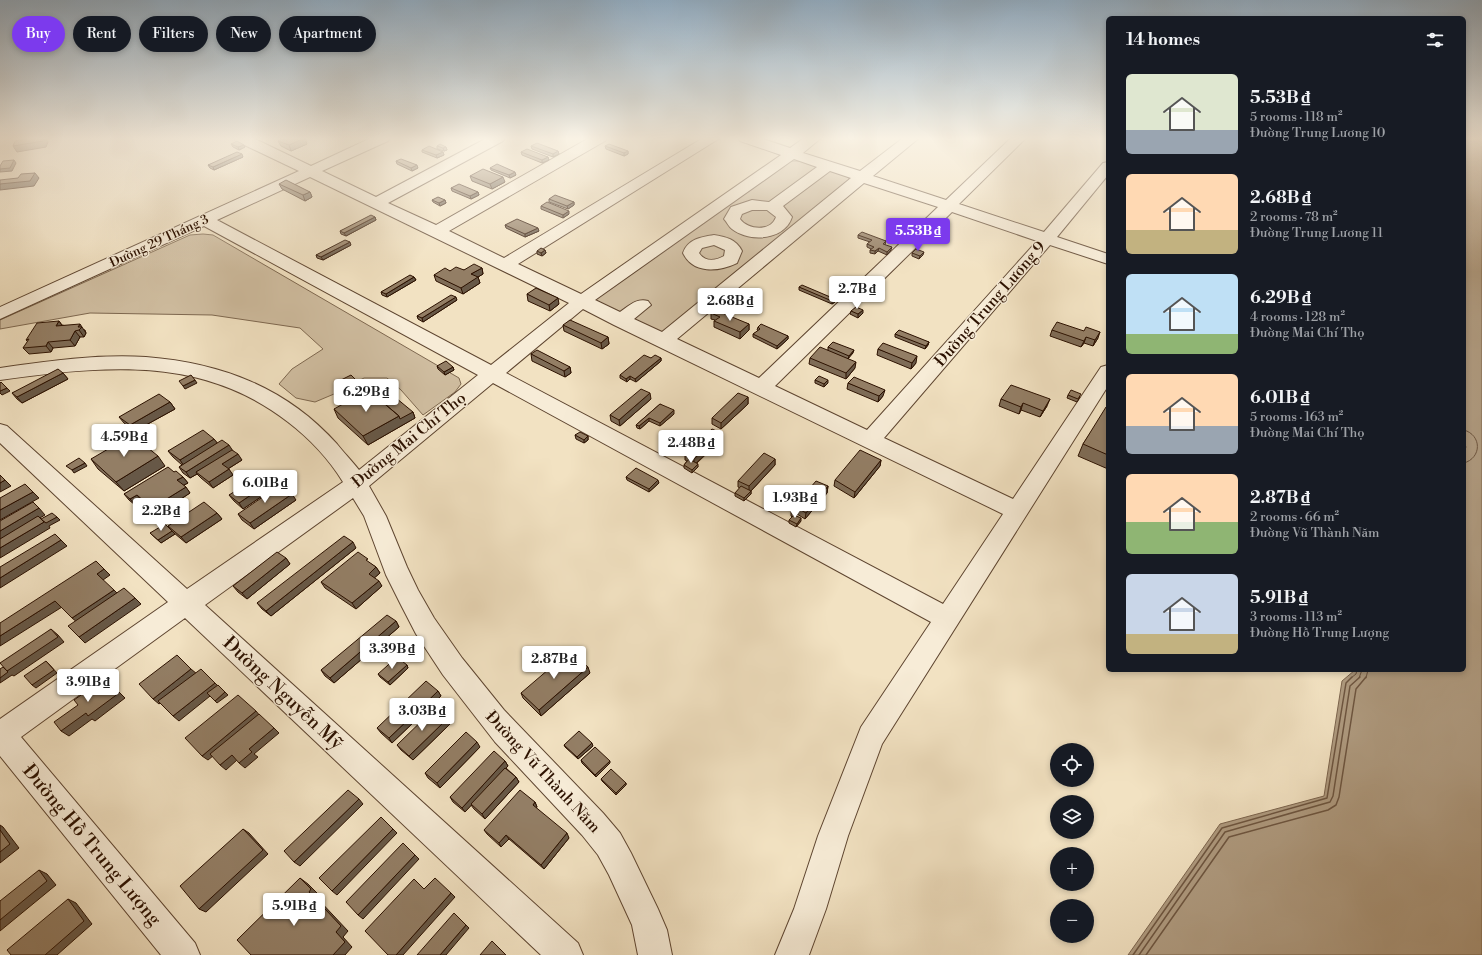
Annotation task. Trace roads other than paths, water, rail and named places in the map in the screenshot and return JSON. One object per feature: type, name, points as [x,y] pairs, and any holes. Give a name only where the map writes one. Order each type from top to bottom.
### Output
[{"type":"street","name":"Đường 29 Tháng 3","points":[[36,281],[271,183]]},
{"type":"street","name":"Đường 29 Tháng 3","points":[[0,314],[205,220],[277,183]]},
{"type":"street","points":[[332,183],[1018,510]]},
{"type":"street","points":[[376,203],[414,183]]},
{"type":"street","points":[[436,232],[522,183]]},
{"type":"street","points":[[504,265],[640,183]]},
{"type":"street","name":"Đường Mai Chí Thọ","points":[[0,735],[356,484],[581,302],[751,183]]},
{"type":"street","points":[[772,207],[805,183]]},
{"type":"street","points":[[663,341],[856,183]]},
{"type":"street","points":[[876,183],[1106,258]]},
{"type":"street","points":[[761,388],[973,183]]},
{"type":"street","name":"Đường Trung Lương 9","points":[[870,440],[1047,239],[1094,183]]},
{"type":"street","points":[[752,205],[772,207],[778,210],[784,217],[782,225],[778,228],[764,232],[742,230],[737,227],[732,220],[735,212],[752,205]]},
{"type":"street","points":[[205,220],[948,618]]},
{"type":"street","points":[[693,266],[716,264],[731,259],[734,254],[734,249],[726,243],[742,230]]},
{"type":"street","points":[[620,321],[642,305]]},
{"type":"street","name":"Đường Vũ Thành Năm","points":[[0,374],[76,364],[140,363],[190,368],[264,394],[298,417],[327,445],[356,484],[375,516],[401,582],[455,672],[489,716],[590,822],[608,843],[625,873],[649,926],[655,955]]},
{"type":"street","points":[[792,955],[810,909],[833,836],[871,737],[1106,373]]},
{"type":"street","name":"Đường Nguyễn Mỹ","points":[[0,431],[566,955]]},
{"type":"street","name":"Đường Hồ Trung Lượng","points":[[0,735],[183,955]]},
{"type":"water","points":[[1466,183],[1482,183],[1482,955],[1128,955],[1220,824],[1324,796],[1342,681],[1353,672],[1466,672]]}]
